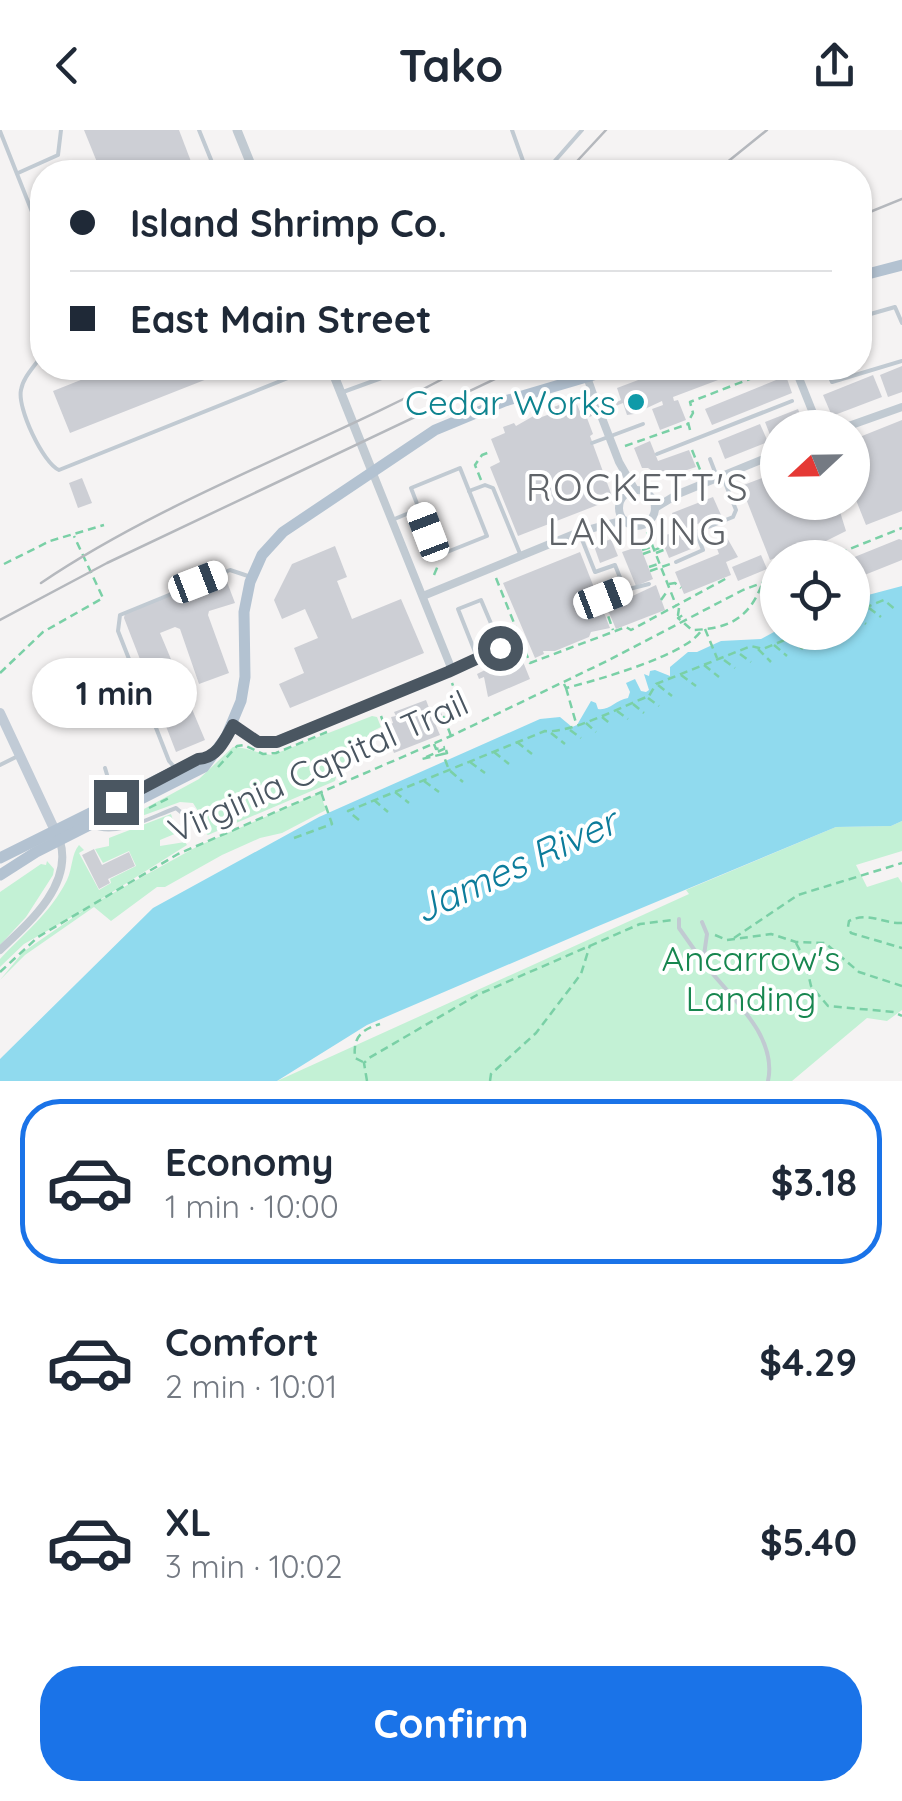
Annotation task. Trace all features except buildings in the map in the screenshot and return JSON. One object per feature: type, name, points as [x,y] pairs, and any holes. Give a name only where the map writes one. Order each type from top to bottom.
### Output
[{"type":"main road","points":[[872,273],[902,265]]},
{"type":"main road","points":[[0,858],[92,826],[204,767],[233,725],[244,691],[244,612],[252,577],[262,555],[283,532],[435,430],[504,401],[577,380]]},
{"type":"main road","points":[[0,713],[57,836]]},
{"type":"main road","points":[[0,875],[116,802],[198,759],[208,758]]},
{"type":"street","points":[[237,130],[249,160]]},
{"type":"street","points":[[233,725],[258,742],[270,744],[451,670],[336,380]]},
{"type":"street","points":[[588,380],[618,462],[625,495],[620,510],[596,526]]},
{"type":"street","points":[[800,380],[812,410]]},
{"type":"street","points":[[870,418],[902,407]]},
{"type":"street","points":[[655,508],[678,494],[760,460]]},
{"type":"street","points":[[618,462],[635,490],[651,497],[678,494]]},
{"type":"street","points":[[625,495],[635,490]]},
{"type":"street","points":[[620,510],[624,520],[633,525],[644,524],[652,518],[655,508],[651,497]]},
{"type":"street","points":[[422,596],[579,532],[624,520]]},
{"type":"street","points":[[0,950],[36,915],[54,887],[63,863],[57,836]]},
{"type":"lane","points":[[47,160],[58,155],[61,130]]},
{"type":"lane","points":[[199,130],[211,160]]},
{"type":"lane","points":[[512,130],[523,160]]},
{"type":"lane","points":[[556,160],[582,130]]},
{"type":"lane","points":[[0,131],[30,207]]},
{"type":"lane","points":[[17,174],[30,168]]},
{"type":"lane","points":[[872,314],[895,307],[902,323]]},
{"type":"lane","points":[[872,370],[902,361]]},
{"type":"lane","points":[[30,372],[20,399],[47,463],[59,470],[277,380]]},
{"type":"lane","points":[[341,393],[376,380]]},
{"type":"lane","points":[[657,454],[792,401]]},
{"type":"lane","points":[[592,443],[642,424]]},
{"type":"lane","points":[[702,437],[705,446]]},
{"type":"lane","points":[[676,562],[703,550],[696,532],[734,518],[736,510],[710,458]]},
{"type":"lane","points":[[460,468],[488,536],[437,556],[418,509],[410,488],[460,468]]},
{"type":"lane","points":[[469,491],[483,486],[493,488],[521,556]]},
{"type":"lane","points":[[392,520],[418,509]]},
{"type":"lane","points":[[579,532],[595,572],[615,565],[625,590]]},
{"type":"lane","points":[[178,771],[168,760],[118,631],[120,614],[230,570],[252,577]]},
{"type":"lane","points":[[603,601],[649,584]]},
{"type":"lane","points":[[451,670],[500,648],[482,600],[458,610],[477,657]]},
{"type":"lane","points":[[0,764],[20,755]]},
{"type":"lane","points":[[106,768],[116,802]]},
{"type":"lane","points":[[92,826],[103,832],[115,830],[176,808],[189,820]]},
{"type":"lane","points":[[679,919],[680,928],[703,962],[765,1039],[771,1068],[768,1081]]},
{"type":"lane","points":[[702,922],[707,934],[703,962]]},
{"type":"path","points":[[690,430],[690,402],[747,380]]},
{"type":"path","points":[[625,446],[688,424]]},
{"type":"path","points":[[691,448],[700,472]]},
{"type":"path","points":[[483,486],[475,464],[490,452]]},
{"type":"path","points":[[4,564],[50,541],[104,525]]},
{"type":"path","points":[[870,541],[902,528]]},
{"type":"path","points":[[647,532],[678,615],[684,615],[678,618],[680,623],[692,630],[738,621],[760,587]]},
{"type":"path","points":[[0,673],[43,632],[103,598],[74,536]]},
{"type":"path","points":[[642,552],[665,548]]},
{"type":"path","points":[[649,569],[676,562]]},
{"type":"path","points":[[434,574],[438,563]]},
{"type":"path","points":[[496,578],[530,663],[626,627],[631,630],[728,578]]},
{"type":"path","points":[[661,600],[675,582],[681,588]]},
{"type":"path","name":"Virginia Capital Trail","points":[[0,972],[38,937],[134,877],[201,842],[565,686],[760,583]]},
{"type":"path","points":[[870,606],[884,600],[897,610]]},
{"type":"path","points":[[603,601],[614,631]]},
{"type":"path","points":[[870,609],[881,617]]},
{"type":"path","points":[[704,629],[720,659],[734,668]]},
{"type":"path","points":[[576,724],[565,686],[645,663],[694,641],[704,629]]},
{"type":"path","points":[[551,733],[647,697],[656,684],[752,646],[770,662]]},
{"type":"path","points":[[780,650],[787,656]]},
{"type":"path","points":[[738,652],[751,662]]},
{"type":"path","points":[[704,665],[719,677]]},
{"type":"path","points":[[680,674],[696,686]]},
{"type":"path","points":[[451,736],[444,717],[462,710],[452,683]]},
{"type":"path","points":[[656,684],[672,696]]},
{"type":"path","points":[[647,697],[659,706]]},
{"type":"path","points":[[631,703],[644,713]]},
{"type":"path","points":[[615,709],[628,720]]},
{"type":"path","points":[[381,716],[387,732]]},
{"type":"path","points":[[599,716],[612,725]]},
{"type":"path","points":[[584,722],[596,732]]},
{"type":"path","points":[[567,728],[581,738]]},
{"type":"path","points":[[359,820],[348,811],[545,731],[564,744]]},
{"type":"path","points":[[517,742],[532,754]]},
{"type":"path","points":[[434,744],[436,749],[444,745],[446,748]]},
{"type":"path","points":[[446,748],[448,752],[422,759],[446,748]]},
{"type":"path","points":[[494,752],[508,764]]},
{"type":"path","points":[[443,754],[449,770],[463,782]]},
{"type":"path","points":[[470,762],[485,774]]},
{"type":"path","points":[[422,780],[439,792]]},
{"type":"path","points":[[294,838],[332,824],[321,791]]},
{"type":"path","points":[[395,792],[409,804]]},
{"type":"path","points":[[374,800],[388,812]]},
{"type":"path","points":[[733,939],[798,895],[902,863]]},
{"type":"path","points":[[902,924],[890,924],[878,917],[857,917],[848,926],[851,933],[902,948]]},
{"type":"path","points":[[364,1063],[456,1006],[640,924],[679,919]]},
{"type":"path","points":[[702,922],[721,939],[771,934],[796,942],[825,943],[859,972],[902,986]]},
{"type":"path","points":[[796,942],[805,960],[810,986],[828,1006],[902,1016]]},
{"type":"path","points":[[490,1081],[492,1074],[536,1033],[581,974],[590,945]]},
{"type":"path","points":[[364,1063],[355,1058],[355,1041],[359,1034],[380,1024]]},
{"type":"path","points":[[364,1063],[367,1081]]},
{"type":"green space","points":[[377,717],[381,727],[369,733],[376,750],[348,761],[338,770],[335,781],[208,835],[193,803],[180,802],[109,828],[199,779],[233,747],[272,755]]},
{"type":"green space","points":[[320,793],[326,810],[282,833],[222,855],[165,887],[157,887],[111,921],[94,907],[25,955],[0,980],[23,952],[84,910],[24,944],[0,967],[0,959],[60,892],[79,845],[84,850],[79,853],[99,890],[111,883],[110,879],[136,866],[129,851],[103,863],[95,849],[109,846],[109,838],[171,814],[177,833],[160,840],[160,846],[185,842],[187,845],[95,903],[198,846]]},
{"type":"green space","name":"Ancarrow's Landing","points":[[902,821],[902,851],[856,865],[867,887],[898,877],[902,883],[902,1010],[887,1021],[867,1018],[792,1081],[277,1081],[689,894],[686,890],[836,827],[891,826]]},
{"type":"green space","points":[[47,861],[54,869],[53,875],[26,917],[0,945],[0,892]]},
{"type":"water","name":"James River","points":[[902,586],[902,821],[891,826],[836,827],[367,1025],[277,1081],[0,1081],[0,1059],[153,908],[319,817],[540,719],[560,717],[572,727],[591,701],[602,709],[628,698],[626,683],[635,679],[641,691],[646,692],[649,690],[644,674],[649,676],[655,670],[670,676],[670,667],[688,652],[721,641],[760,639],[760,650],[870,650],[870,594]]},
{"type":"railway","points":[[578,160],[606,130]]},
{"type":"railway","points":[[730,160],[767,130]]},
{"type":"railway","points":[[872,211],[902,199]]},
{"type":"railway","points":[[41,583],[142,523],[440,380]]},
{"type":"railway","points":[[0,620],[107,563],[493,380]]},
{"type":"place","name":"Cedar Works","points":[[636,402]]},
{"type":"district","name":"ROCKETT'S LANDING","points":[[638,509]]},
{"type":"route","points":[[116,802],[198,759],[208,758],[233,725],[258,742],[277,742],[500,648]]}]
